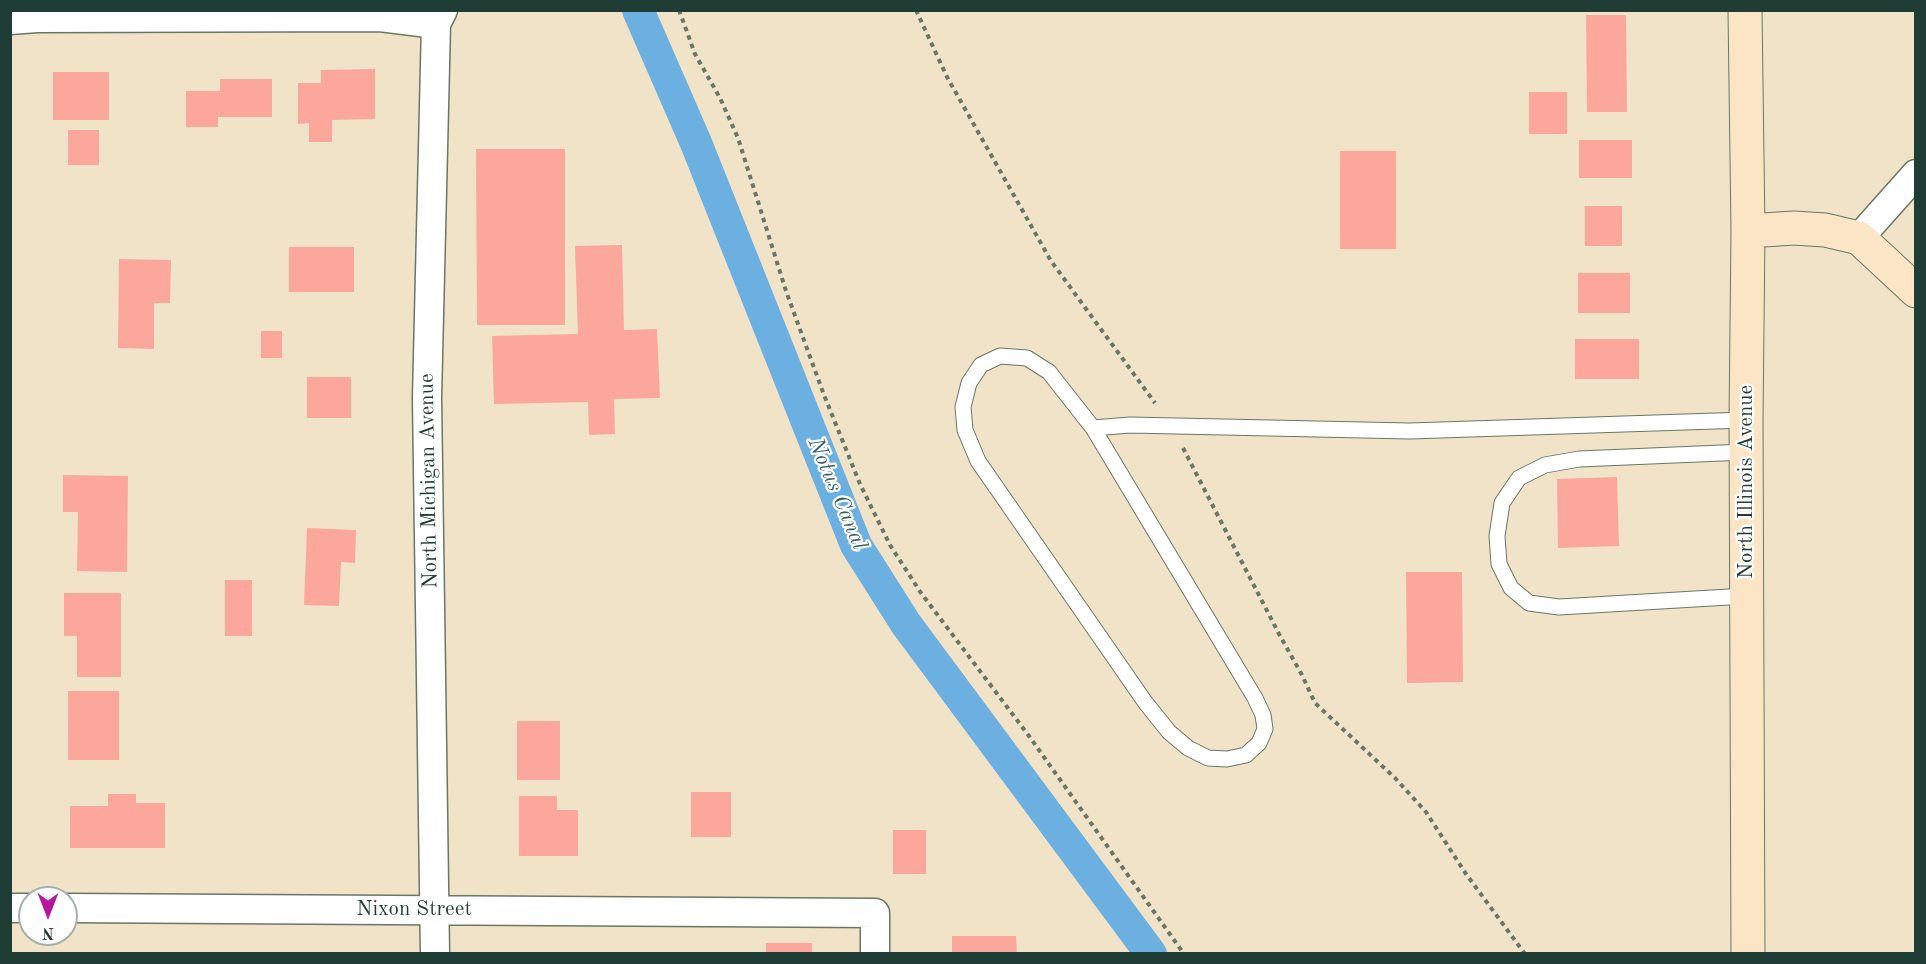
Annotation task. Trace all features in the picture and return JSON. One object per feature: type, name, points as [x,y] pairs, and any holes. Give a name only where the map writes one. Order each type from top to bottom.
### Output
[{"type":"street","name":"North Illinois Avenue","points":[[1745,10],[1748,231],[1746,420],[1748,954]]},
{"type":"street","points":[[10,20],[286,14],[439,17]]},
{"type":"street","name":"North Michigan Avenue","points":[[435,954],[427,398],[439,17]]},
{"type":"street","points":[[1859,238],[1916,174]]},
{"type":"street","points":[[1748,231],[1794,228],[1825,230],[1859,238],[1916,291]]},
{"type":"street","name":"Nixon Street","points":[[78,908],[875,913],[875,954]]},
{"type":"lane","points":[[1000,356],[1027,358],[1049,372],[1093,428],[1263,715],[1264,729],[1259,743],[1246,755],[1227,759],[1208,758],[1188,748],[1169,732],[1145,702],[978,461],[965,430],[963,407],[969,383],[981,365],[1000,356]]},
{"type":"lane","points":[[1093,428],[1130,425],[1410,431],[1746,420]]},
{"type":"lane","points":[[1746,452],[1579,459],[1545,465],[1519,478],[1502,503],[1497,536],[1499,564],[1510,588],[1529,603],[1559,608],[1746,596]]},
{"type":"path","points":[[679,10],[695,54],[720,98],[738,138],[786,291],[824,395],[860,484],[890,545],[921,593],[1029,736],[1184,954]]},
{"type":"path","points":[[916,10],[947,77],[1051,261],[1172,426],[1315,703],[1395,778],[1426,812],[1466,874],[1525,954]]},
{"type":"building","points":[[1586,15],[1626,15],[1627,112],[1587,112]]},
{"type":"building","points":[[375,69],[375,119],[332,120],[332,142],[309,142],[309,123],[298,124],[298,83],[321,83],[321,70]]},
{"type":"building","points":[[53,72],[109,72],[109,120],[53,120]]},
{"type":"building","points":[[220,79],[272,79],[272,117],[218,117],[218,127],[186,127],[186,91],[220,91]]},
{"type":"building","points":[[1529,92],[1567,92],[1567,134],[1529,134]]},
{"type":"building","points":[[68,130],[99,130],[99,165],[68,165]]},
{"type":"building","points":[[1579,140],[1632,140],[1632,178],[1579,178]]},
{"type":"building","points":[[476,149],[565,149],[565,325],[477,325]]},
{"type":"building","points":[[1340,151],[1396,151],[1396,249],[1340,249]]},
{"type":"building","points":[[1585,206],[1622,206],[1622,246],[1585,246]]},
{"type":"building","points":[[622,245],[624,330],[657,329],[660,398],[614,399],[615,434],[589,435],[588,402],[494,404],[492,336],[578,334],[575,246]]},
{"type":"building","points":[[289,247],[354,247],[354,292],[289,292]]},
{"type":"building","points":[[119,259],[171,260],[170,303],[154,303],[154,349],[118,348]]},
{"type":"building","points":[[1578,273],[1630,273],[1630,313],[1578,313]]},
{"type":"building","points":[[261,331],[282,331],[282,358],[261,358]]},
{"type":"building","points":[[1575,339],[1639,339],[1639,379],[1575,379]]},
{"type":"building","points":[[307,377],[351,377],[351,418],[307,418]]},
{"type":"building","points":[[63,475],[128,476],[127,572],[77,571],[78,512],[63,512]]},
{"type":"building","points":[[1617,477],[1619,546],[1558,548],[1557,479]]},
{"type":"building","points":[[307,528],[356,530],[355,563],[341,562],[339,606],[304,605]]},
{"type":"building","points":[[1406,572],[1462,572],[1463,682],[1407,683]]},
{"type":"building","points":[[225,580],[252,580],[252,636],[225,636]]},
{"type":"building","points":[[64,593],[121,593],[121,677],[77,677],[77,636],[64,636]]},
{"type":"building","points":[[68,691],[119,691],[119,760],[68,760]]},
{"type":"building","points":[[517,721],[560,721],[560,780],[517,780]]},
{"type":"building","points":[[691,792],[731,792],[731,837],[691,837]]},
{"type":"building","points":[[108,794],[136,794],[136,803],[165,803],[165,848],[70,848],[70,806],[108,806]]},
{"type":"building","points":[[519,796],[557,796],[557,810],[578,810],[578,856],[519,856]]},
{"type":"building","points":[[893,830],[926,830],[926,874],[893,874]]},
{"type":"building","points":[[952,936],[1016,936],[1017,954],[952,954]]},
{"type":"building","points":[[766,943],[812,943],[812,954],[766,954]]},
{"type":"waterway","name":"Notus Canal","points":[[638,10],[696,143],[856,545],[906,624],[1151,954]]}]
